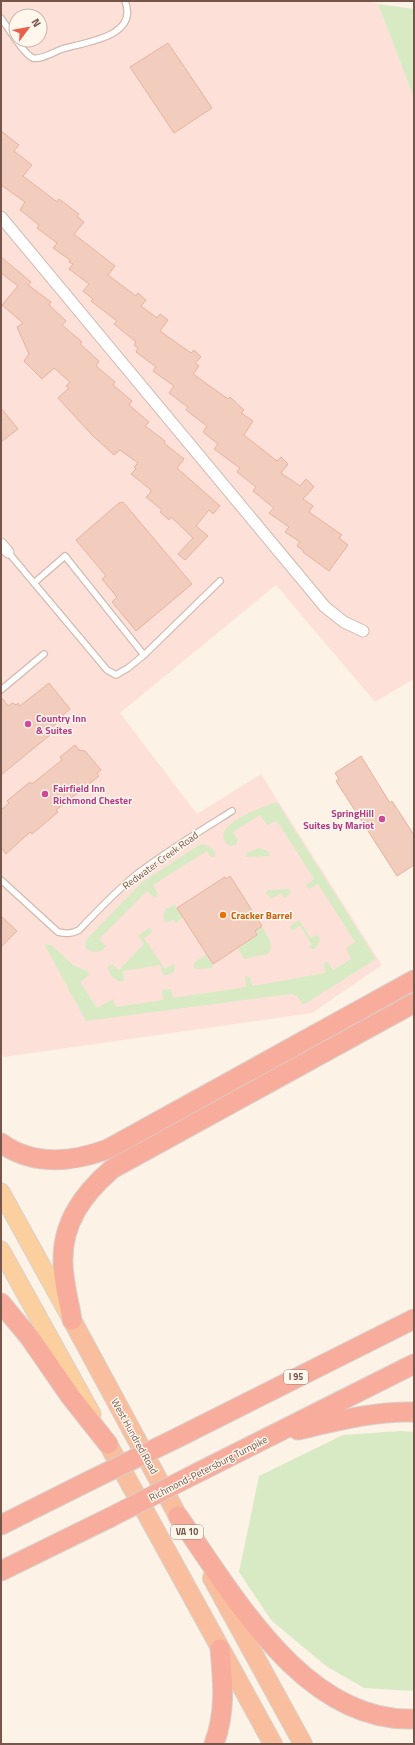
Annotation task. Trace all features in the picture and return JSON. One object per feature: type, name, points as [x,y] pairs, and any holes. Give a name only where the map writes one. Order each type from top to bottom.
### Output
[{"type":"highway","points":[[1,1143],[28,1156],[54,1161],[83,1157],[108,1148],[414,980]]},
{"type":"highway","points":[[72,1320],[63,1263],[66,1232],[73,1215],[86,1194],[97,1182],[112,1170],[414,1003]]},
{"type":"highway","points":[[1,1302],[22,1327],[70,1396],[108,1444]]},
{"type":"highway","name":"I 95","points":[[1,1525],[9,1519],[179,1437],[414,1319]]},
{"type":"highway","name":"West Hundred Road","points":[[72,1320],[303,1744]]},
{"type":"highway","name":"Richmond-Petersburg Turnpike","points":[[1,1571],[414,1364]]},
{"type":"highway","points":[[268,1437],[367,1414],[396,1411],[414,1412]]},
{"type":"highway","name":"VA 10","points":[[108,1444],[273,1744]]},
{"type":"highway","points":[[178,1516],[261,1631],[285,1659],[307,1679],[326,1693],[347,1704],[370,1713],[388,1718],[414,1719]]},
{"type":"highway","points":[[214,1744],[220,1729],[224,1696],[220,1649]]},
{"type":"main road","name":"West Hundred Road","points":[[1,1192],[72,1320]]},
{"type":"main road","name":"VA 10","points":[[1,1250],[108,1444]]},
{"type":"street","points":[[1,217],[325,607],[344,622],[363,631]]},
{"type":"lane","points":[[22,48],[31,57],[37,58],[98,40],[112,34],[121,27],[127,19],[129,11],[125,1]]},
{"type":"lane","points":[[1,18],[8,28]]},
{"type":"lane","points":[[4,548],[107,670],[116,675],[128,668],[144,655],[220,581]]},
{"type":"lane","points":[[34,583],[65,556],[144,655]]},
{"type":"lane","points":[[1,690],[44,654]]},
{"type":"lane","name":"Redwater Creek Road","points":[[1,880],[58,932],[64,934],[74,933],[79,930],[110,898],[137,874],[232,810]]},
{"type":"shaded area","points":[[1,1],[369,1],[378,4],[414,98],[414,679],[375,702],[276,585],[120,713],[197,814],[261,774],[382,965],[312,1013],[4,1057],[1,1053]]},
{"type":"green space","points":[[378,4],[414,9],[414,98]]},
{"type":"green space","points":[[277,802],[376,959],[303,1005],[297,996],[291,994],[86,1021],[44,944],[52,945],[73,965],[89,972],[89,975],[80,982],[97,1008],[113,999],[116,1007],[163,1000],[162,990],[171,989],[173,998],[246,987],[245,977],[247,976],[250,978],[252,986],[325,973],[325,962],[328,962],[333,970],[351,959],[346,948],[355,942],[318,884],[309,889],[306,887],[307,884],[314,879],[277,821],[267,825],[260,815],[233,832],[238,840],[236,845],[229,846],[224,839],[225,831],[230,824],[250,812]]},
{"type":"green space","points":[[199,845],[206,845],[210,847],[215,852],[215,857],[211,857],[207,851],[153,885],[158,894],[157,897],[154,897],[147,891],[99,939],[106,946],[102,951],[93,952],[86,948],[85,943],[87,939],[141,883]]},
{"type":"green space","points":[[259,848],[268,851],[270,856],[246,857],[247,853]]},
{"type":"green space","points":[[288,889],[292,892],[285,898],[281,893],[271,899],[266,893],[267,890]]},
{"type":"green space","points":[[175,905],[183,917],[176,923],[173,920],[165,923],[163,917],[165,909]]},
{"type":"green space","points":[[299,920],[311,938],[317,935],[320,937],[318,945],[314,949],[307,948],[312,945],[300,926],[293,930],[290,929],[290,926]]},
{"type":"green space","points":[[262,926],[270,940],[271,949],[268,954],[244,959],[238,948],[257,936],[255,931]]},
{"type":"green space","points":[[148,928],[151,929],[152,932],[144,938],[165,969],[173,964],[175,966],[174,971],[170,974],[163,975],[160,965],[123,971],[124,980],[121,982],[116,980],[110,974],[108,966],[112,964],[119,970],[144,944],[138,936]]},
{"type":"green space","points":[[206,954],[213,964],[212,968],[194,968],[194,963]]},
{"type":"green space","points":[[401,1431],[414,1432],[414,1691],[364,1688],[326,1666],[271,1620],[239,1572],[259,1476],[343,1435]]},
{"type":"building","points":[[168,43],[212,108],[174,133],[130,67]]},
{"type":"building","points":[[1,131],[19,145],[14,151],[32,165],[23,176],[57,202],[59,199],[79,214],[77,216],[84,222],[74,234],[115,266],[108,275],[136,296],[138,293],[146,300],[141,306],[157,318],[160,314],[168,320],[160,331],[191,353],[194,350],[201,357],[195,363],[199,366],[193,374],[228,399],[230,397],[244,410],[241,413],[253,421],[244,435],[277,461],[281,457],[288,464],[281,473],[300,486],[306,479],[314,487],[303,499],[313,506],[309,512],[342,535],[339,538],[348,545],[329,571],[297,546],[300,542],[285,532],[289,527],[269,513],[274,508],[253,491],[256,487],[237,472],[240,468],[214,449],[218,444],[203,432],[207,426],[186,410],[188,407],[169,393],[174,386],[153,371],[156,367],[136,352],[138,348],[134,345],[136,342],[114,324],[117,321],[91,301],[93,299],[83,291],[89,284],[69,269],[73,264],[69,262],[70,260],[53,248],[57,243],[37,228],[39,225],[20,210],[25,202],[1,185]]},
{"type":"building","points":[[1,257],[31,282],[28,285],[51,302],[49,305],[66,321],[62,325],[82,342],[80,344],[99,361],[96,366],[115,382],[113,385],[132,401],[129,405],[149,422],[145,426],[165,441],[164,443],[184,459],[177,468],[220,506],[213,514],[209,510],[196,526],[208,536],[185,560],[178,554],[193,538],[171,517],[169,520],[160,512],[162,510],[146,497],[151,492],[150,489],[131,474],[136,469],[134,467],[138,463],[120,450],[114,455],[92,435],[58,398],[69,388],[66,386],[70,382],[54,368],[42,379],[24,361],[29,354],[17,327],[23,323],[2,305],[18,286],[1,273]]},
{"type":"building","points":[[1,408],[18,429],[1,442]]},
{"type":"building","points":[[123,502],[192,584],[136,631],[112,602],[117,597],[102,579],[106,576],[76,540],[119,503]]},
{"type":"building","name":"Country Inn & Suites","points":[[49,683],[70,709],[63,715],[65,717],[47,731],[50,735],[1,775],[1,697],[8,706],[12,703],[16,705],[18,703],[20,706]]},
{"type":"building","name":"Fairfield Inn Richmond Chester","points":[[75,745],[79,750],[85,751],[101,770],[97,773],[99,776],[56,810],[58,812],[32,834],[30,832],[6,854],[1,847],[1,810],[9,803],[7,801],[30,782],[32,784],[62,760],[60,757]]},
{"type":"building","name":"SpringHill Suites by Mariot","points":[[361,756],[390,803],[392,801],[414,835],[414,865],[397,876],[336,781],[339,779],[335,773]]},
{"type":"building","name":"Cracker Barrel","points":[[230,876],[262,926],[255,931],[257,935],[213,964],[177,908],[225,877],[226,879]]},
{"type":"building","points":[[1,916],[17,931],[1,947]]},
{"type":"place","name":"Country Inn & Suites","points":[[28,724]]},
{"type":"place","name":"Fairfield Inn Richmond Chester","points":[[45,794]]},
{"type":"place","name":"SpringHill Suites by Mariot","points":[[382,819]]},
{"type":"place","name":"Cracker Barrel","points":[[223,915]]}]
